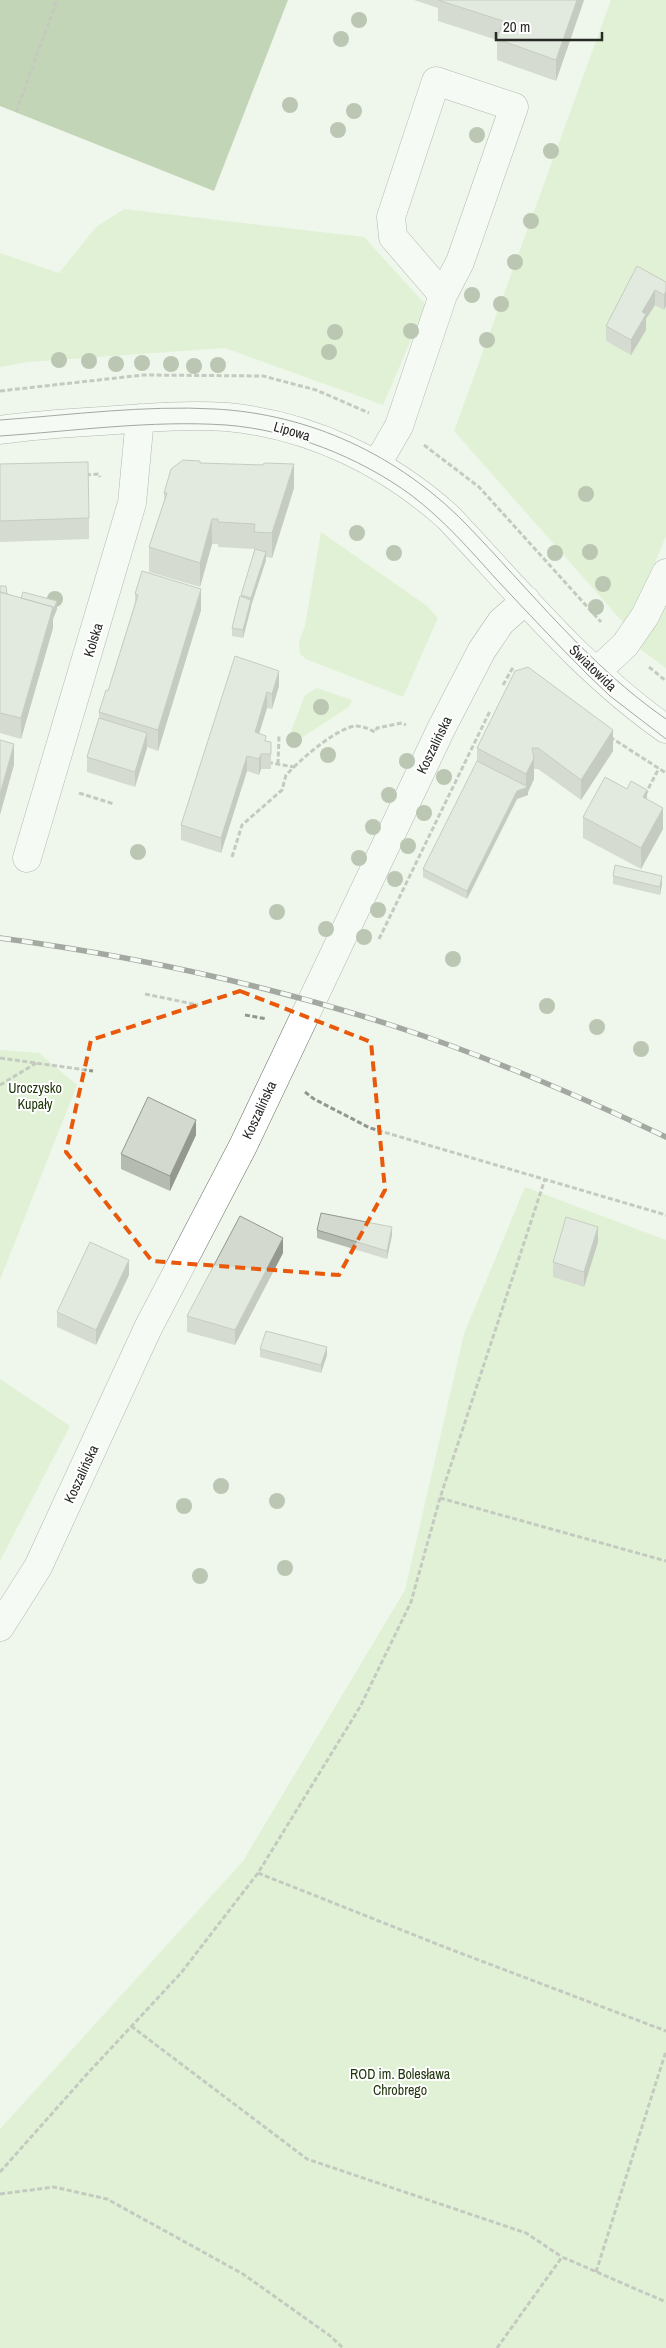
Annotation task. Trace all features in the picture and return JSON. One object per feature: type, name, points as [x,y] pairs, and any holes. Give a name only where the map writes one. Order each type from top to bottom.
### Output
[{"type":"street","points":[[378,464],[400,426],[443,295],[460,262],[514,107],[436,81],[391,217],[393,237],[443,295]]},
{"type":"street","name":"Lipowa","points":[[0,430],[140,418],[199,416],[257,421],[301,432],[378,464],[417,490],[448,517],[526,600]]},
{"type":"street","name":"Kolska","points":[[27,858],[132,503],[140,418]]},
{"type":"street","points":[[596,672],[630,638],[645,616],[666,573]]},
{"type":"street","name":"Światowida","points":[[526,600],[615,690],[666,729]]},
{"type":"street","name":"Koszalińska","points":[[0,1627],[38,1567],[148,1328],[243,1146],[473,667],[501,622],[526,600]]},
{"type":"path","points":[[16,112],[57,0]]},
{"type":"path","points":[[80,475],[99,474],[102,480]]},
{"type":"path","points":[[501,690],[512,669],[519,674]]},
{"type":"path","points":[[375,943],[381,937],[492,705]]},
{"type":"path","points":[[232,858],[242,825],[282,790],[286,775],[311,750],[350,727],[363,727],[375,732],[377,728],[402,723],[409,726]]},
{"type":"path","points":[[603,732],[666,773]]},
{"type":"path","points":[[278,764],[279,736]]},
{"type":"path","points":[[271,763],[294,767]]},
{"type":"path","points":[[643,799],[659,768]]},
{"type":"path","points":[[145,994],[198,1005]]},
{"type":"path","points":[[245,1015],[272,1020]]},
{"type":"path","points":[[0,1058],[92,1071]]},
{"type":"path","points":[[0,1085],[38,1062]]},
{"type":"path","points":[[302,1090],[314,1099],[370,1128],[666,1215]]},
{"type":"path","points":[[0,2172],[181,1973],[258,1873],[360,1707],[411,1602],[440,1498],[545,1179]]},
{"type":"path","points":[[440,1498],[666,1561]]},
{"type":"path","points":[[258,1873],[447,1948],[666,2031]]},
{"type":"path","points":[[131,2026],[307,2159],[526,2233],[562,2258],[666,2302]]},
{"type":"path","points":[[596,2272],[666,2051]]},
{"type":"path","points":[[0,2194],[54,2186],[107,2199],[243,2274],[329,2335],[343,2348]]},
{"type":"path","points":[[497,2348],[562,2258]]},
{"type":"highlighted area","points":[[240,991],[371,1042],[385,1190],[339,1275],[152,1261],[66,1152],[91,1040]]},
{"type":"green space","points":[[611,0],[666,0],[666,536],[628,628],[454,431]]},
{"type":"green space","points":[[124,209],[364,237],[426,305],[383,405],[225,348],[28,362],[0,367],[0,253],[59,273],[96,227]]},
{"type":"green space","points":[[321,532],[427,606],[438,618],[403,697],[306,659],[300,654],[299,642],[305,626]]},
{"type":"green space","points":[[666,592],[666,668],[636,646]]},
{"type":"green space","points":[[317,688],[352,700],[349,707],[290,745],[288,739],[305,695]]},
{"type":"green space","name":"Uroczysko Kupały","points":[[0,1050],[39,1053],[77,1085],[0,1280]]},
{"type":"green space","name":"ROD im. Bolesława Chrobrego","points":[[525,1187],[666,1240],[666,2348],[0,2348],[0,2129],[243,1861],[405,1590],[464,1334]]},
{"type":"green space","points":[[0,1379],[70,1426],[0,1561]]},
{"type":"shaded area","points":[[0,0],[288,0],[214,191],[0,106]]},
{"type":"building","points":[[438,0],[577,0],[556,60],[497,39],[503,21]]},
{"type":"building","points":[[637,266],[666,282],[666,291],[664,295],[655,290],[642,312],[646,314],[631,340],[606,326]]},
{"type":"building","points":[[183,460],[200,461],[200,463],[294,464],[272,533],[254,532],[255,524],[218,522],[218,519],[212,519],[200,563],[149,547],[167,493],[164,493],[171,469]]},
{"type":"building","points":[[88,462],[89,518],[0,521],[0,464]]},
{"type":"building","points":[[255,549],[266,552],[251,598],[241,595]]},
{"type":"building","points":[[142,571],[201,589],[158,730],[99,712],[106,690],[108,691],[138,595],[135,594]]},
{"type":"building","points":[[0,586],[6,586],[7,594],[0,592]]},
{"type":"building","points":[[0,592],[53,607],[21,718],[0,713]]},
{"type":"building","points":[[23,592],[57,601],[53,611],[53,607],[21,598]]},
{"type":"building","points":[[240,596],[251,600],[243,630],[232,628]]},
{"type":"building","points":[[235,656],[279,671],[272,694],[267,692],[255,732],[266,736],[265,741],[271,742],[271,754],[261,754],[259,759],[247,756],[221,838],[181,825]]},
{"type":"building","points":[[528,667],[613,730],[581,780],[538,748],[532,748],[534,758],[526,774],[477,748],[515,671]]},
{"type":"building","points":[[99,718],[147,733],[135,772],[87,757]]},
{"type":"building","points":[[0,740],[14,744],[0,794]]},
{"type":"building","points":[[477,761],[528,787],[517,791],[467,891],[423,869]]},
{"type":"building","points":[[605,777],[627,789],[631,781],[647,790],[643,797],[663,808],[641,848],[583,817]]},
{"type":"building","points":[[615,865],[662,876],[660,887],[613,876]]},
{"type":"building","points":[[148,1097],[196,1120],[170,1176],[121,1154]]},
{"type":"building","points":[[321,1213],[392,1227],[387,1251],[317,1230]]},
{"type":"building","points":[[240,1216],[283,1238],[235,1330],[187,1316]]},
{"type":"building","points":[[566,1217],[598,1227],[584,1272],[553,1262]]},
{"type":"building","points":[[90,1242],[129,1260],[96,1330],[57,1312]]},
{"type":"building","points":[[266,1331],[327,1347],[321,1365],[260,1349]]},
{"type":"tram line","points":[[0,420],[135,409],[215,409],[285,419],[318,429],[350,442],[382,458],[411,477],[439,499],[465,523],[586,651],[638,698],[666,719]]},
{"type":"tram line","points":[[0,436],[141,425],[226,425],[250,428],[299,439],[347,457],[391,481],[434,514],[588,675],[610,696],[666,739]]},
{"type":"railway","points":[[0,938],[150,963],[250,985],[348,1012],[397,1027],[500,1064],[666,1137]]}]
